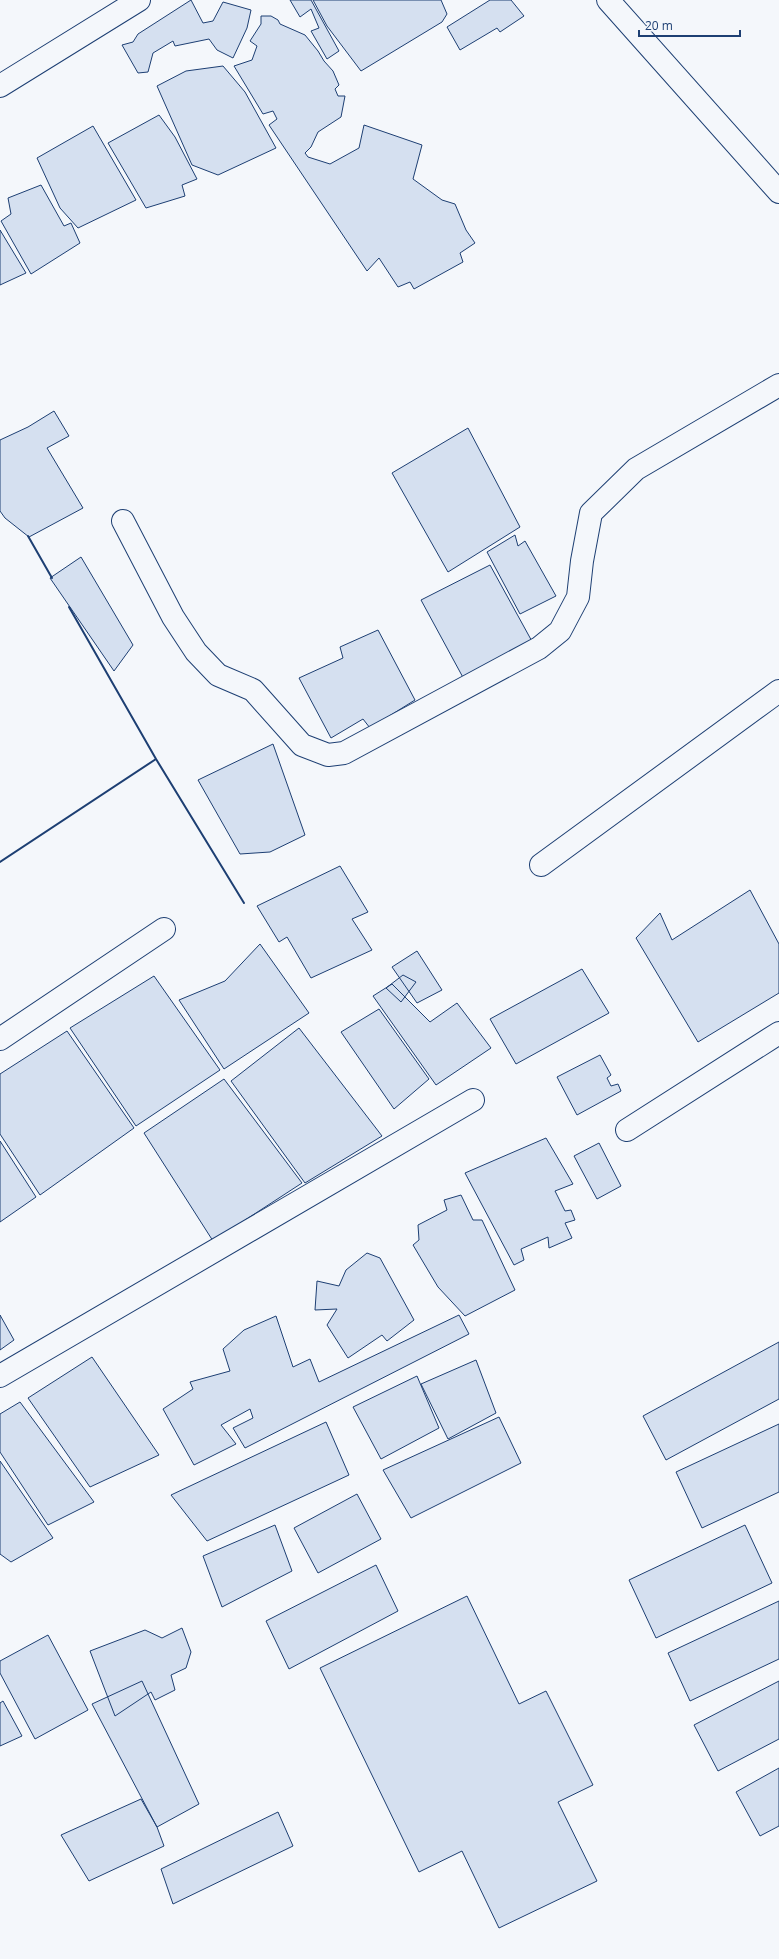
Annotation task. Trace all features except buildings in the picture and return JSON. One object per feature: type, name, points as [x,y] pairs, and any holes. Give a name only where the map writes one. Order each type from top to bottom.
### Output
[{"type":"street","points":[[0,86],[139,0]]},
{"type":"street","points":[[608,0],[779,192]]},
{"type":"street","points":[[123,521],[173,617],[202,658],[218,675],[253,690],[302,745],[328,755],[344,753],[539,648],[560,631],[578,597],[582,561],[591,514],[636,469],[779,385]]},
{"type":"street","points":[[541,865],[779,691]]},
{"type":"street","points":[[0,1039],[164,929]]},
{"type":"street","points":[[627,1130],[779,1032]]},
{"type":"street","points":[[0,1376],[474,1100]]},
{"type":"wall","points":[[28,536],[52,578]]},
{"type":"wall","points":[[0,862],[156,759],[69,607]]},
{"type":"wall","points":[[156,759],[244,903]]}]
